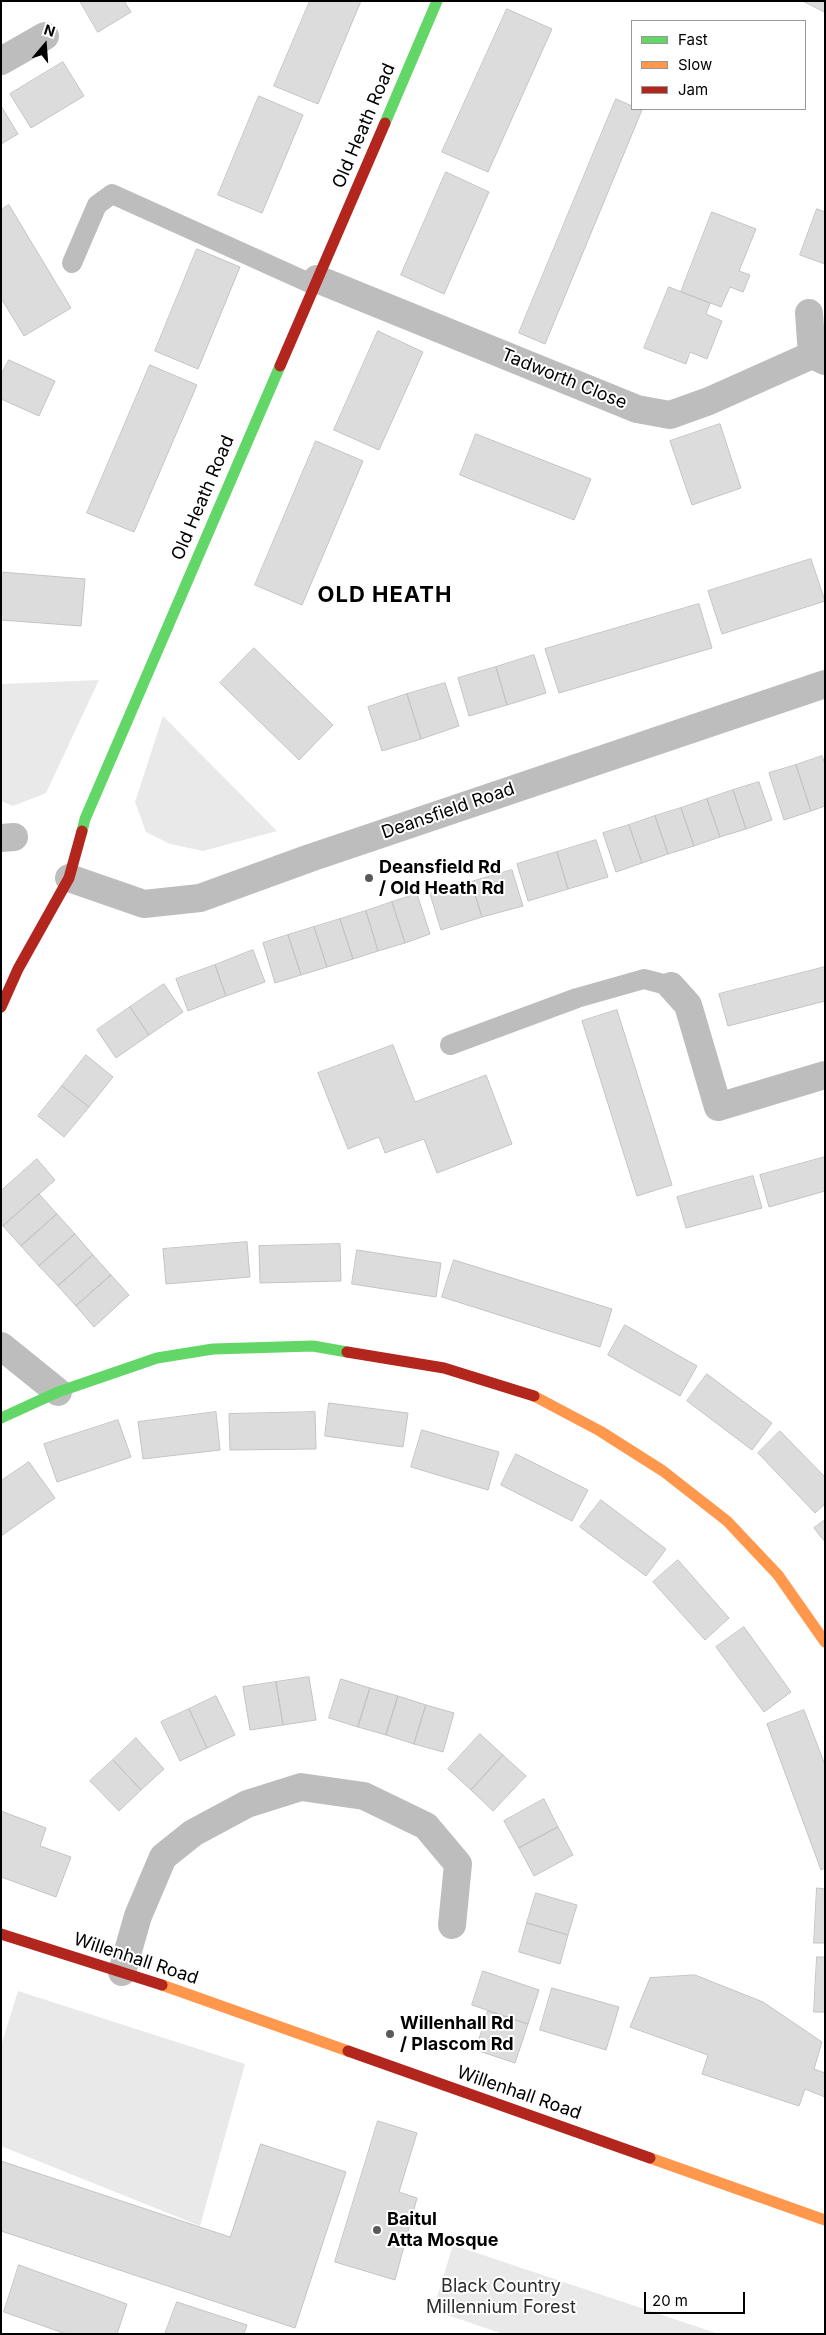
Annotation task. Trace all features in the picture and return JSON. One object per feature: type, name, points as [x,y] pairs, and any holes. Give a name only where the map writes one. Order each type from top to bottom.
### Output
[{"type":"main road","name":"Old Heath Road","points":[[1,1007],[18,970],[69,878],[85,819],[437,1]]},
{"type":"main road","points":[[1,1418],[58,1392],[157,1358],[213,1349],[313,1346],[444,1368],[536,1396],[600,1431],[663,1471],[727,1521],[778,1576],[825,1642]]},
{"type":"main road","name":"Willenhall Road","points":[[2,1936],[122,1972],[825,2220]]},
{"type":"street","points":[[1,61],[45,36]]},
{"type":"street","name":"Tadworth Close","points":[[316,282],[637,409],[670,415],[709,402],[818,358],[808,313]]},
{"type":"street","name":"Deansfield Road","points":[[69,878],[144,904],[200,898],[310,858],[825,684]]},
{"type":"street","points":[[670,986],[688,1005],[718,1107],[825,1075]]},
{"type":"street","points":[[1,1346],[58,1392]]},
{"type":"street","points":[[122,1972],[138,1916],[163,1856],[193,1833],[247,1804],[301,1786],[364,1796],[426,1826],[458,1864],[452,1926]]},
{"type":"lane","points":[[72,263],[97,205],[112,194],[316,282]]},
{"type":"lane","points":[[450,1045],[577,998],[644,979],[670,986]]},
{"type":"green space","points":[[99,680],[46,793],[13,806],[1,801],[1,684]]},
{"type":"green space","points":[[163,716],[277,831],[203,851],[170,844],[146,832],[135,802]]},
{"type":"green space","points":[[18,1991],[245,2064],[200,2226],[1,2146],[1,2046]]},
{"type":"green space","name":"Black Country Millennium Forest","points":[[453,2245],[719,2334],[503,2334],[433,2310]]},
{"type":"building","points":[[80,1],[124,1],[131,12],[98,32]]},
{"type":"building","points":[[310,1],[361,1],[318,104],[274,86]]},
{"type":"building","points":[[803,1],[825,1],[825,12]]},
{"type":"building","points":[[507,9],[552,29],[488,172],[442,152]]},
{"type":"building","points":[[63,62],[84,96],[31,128],[10,94]]},
{"type":"building","points":[[259,96],[303,115],[262,213],[218,195]]},
{"type":"building","points":[[616,99],[631,106],[631,110],[642,110],[545,344],[519,333]]},
{"type":"building","points":[[1,106],[18,134],[1,144]]},
{"type":"building","points":[[446,172],[489,192],[444,294],[401,275]]},
{"type":"building","points":[[9,205],[71,308],[24,336],[1,298],[1,210]]},
{"type":"building","points":[[817,209],[825,212],[825,264],[800,255]]},
{"type":"building","points":[[712,212],[756,229],[739,271],[750,275],[743,292],[730,287],[721,307],[681,292]]},
{"type":"building","points":[[197,249],[240,267],[198,369],[155,351]]},
{"type":"building","points":[[669,287],[710,303],[706,314],[722,321],[707,359],[690,352],[686,364],[644,348]]},
{"type":"building","points":[[378,331],[423,352],[379,450],[334,430]]},
{"type":"building","points":[[9,360],[55,381],[39,416],[1,399],[1,375]]},
{"type":"building","points":[[150,365],[197,385],[134,532],[87,513]]},
{"type":"building","points":[[720,424],[741,488],[692,505],[670,441]]},
{"type":"building","points":[[476,434],[591,479],[574,520],[460,475]]},
{"type":"building","points":[[316,441],[363,461],[302,605],[255,585]]},
{"type":"building","points":[[811,559],[825,601],[722,634],[708,591]]},
{"type":"building","points":[[1,572],[85,579],[81,626],[1,620]]},
{"type":"building","points":[[699,604],[712,648],[559,693],[545,649]]},
{"type":"building","points":[[254,648],[333,725],[299,760],[220,683]]},
{"type":"building","points":[[534,655],[546,693],[507,705],[496,667]]},
{"type":"building","points":[[496,667],[507,705],[469,716],[458,678]]},
{"type":"building","points":[[445,683],[459,726],[421,739],[407,694]]},
{"type":"building","points":[[407,694],[421,739],[382,751],[368,707]]},
{"type":"building","points":[[822,756],[825,764],[825,806],[811,811],[796,765]]},
{"type":"building","points":[[796,765],[811,811],[784,820],[769,773]]},
{"type":"building","points":[[759,782],[772,820],[746,829],[733,790]]},
{"type":"building","points":[[733,790],[746,829],[720,837],[707,799]]},
{"type":"building","points":[[707,799],[720,837],[694,846],[681,808]]},
{"type":"building","points":[[681,808],[694,846],[668,854],[655,816]]},
{"type":"building","points":[[655,816],[668,854],[642,863],[629,825]]},
{"type":"building","points":[[629,825],[642,863],[616,872],[603,833]]},
{"type":"building","points":[[596,840],[608,877],[568,889],[557,852]]},
{"type":"building","points":[[557,852],[568,889],[528,901],[517,864]]},
{"type":"building","points":[[512,870],[523,906],[482,917],[471,882]]},
{"type":"building","points":[[471,882],[482,917],[441,930],[430,894]]},
{"type":"building","points":[[417,894],[430,934],[405,943],[392,902]]},
{"type":"building","points":[[392,902],[405,943],[378,951],[366,911]]},
{"type":"building","points":[[366,911],[378,951],[353,959],[340,919]]},
{"type":"building","points":[[340,919],[353,959],[327,967],[314,927]]},
{"type":"building","points":[[314,927],[327,967],[301,975],[288,935]]},
{"type":"building","points":[[288,935],[301,975],[275,983],[263,943]]},
{"type":"building","points":[[253,950],[265,982],[226,996],[215,965]]},
{"type":"building","points":[[215,965],[226,996],[188,1011],[176,979]]},
{"type":"building","points":[[825,967],[825,1001],[728,1026],[719,994]]},
{"type":"building","points":[[164,984],[183,1012],[149,1035],[130,1007]]},
{"type":"building","points":[[130,1007],[149,1035],[116,1058],[97,1030]]},
{"type":"building","points":[[617,1010],[672,1185],[637,1196],[582,1021]]},
{"type":"building","points":[[393,1045],[415,1102],[486,1075],[512,1144],[437,1173],[424,1139],[385,1153],[379,1137],[348,1149],[318,1073]]},
{"type":"building","points":[[86,1055],[113,1077],[89,1107],[62,1086]]},
{"type":"building","points":[[62,1086],[89,1107],[64,1137],[38,1116]]},
{"type":"building","points":[[825,1157],[825,1191],[769,1207],[760,1175]]},
{"type":"building","points":[[37,1159],[55,1180],[3,1226],[1,1224],[1,1191]]},
{"type":"building","points":[[753,1176],[762,1208],[686,1228],[677,1197]]},
{"type":"building","points":[[39,1194],[57,1214],[21,1246],[3,1226]]},
{"type":"building","points":[[57,1214],[75,1234],[39,1266],[21,1246]]},
{"type":"building","points":[[75,1234],[93,1255],[58,1286],[39,1266]]},
{"type":"building","points":[[247,1242],[250,1277],[166,1284],[163,1249]]},
{"type":"building","points":[[340,1244],[341,1281],[260,1283],[259,1246]]},
{"type":"building","points":[[357,1250],[441,1263],[436,1297],[352,1284]]},
{"type":"building","points":[[93,1255],[111,1275],[76,1306],[58,1286]]},
{"type":"building","points":[[454,1260],[612,1309],[600,1347],[442,1297]]},
{"type":"building","points":[[111,1275],[129,1295],[94,1327],[76,1306]]},
{"type":"building","points":[[625,1325],[697,1366],[680,1396],[608,1355]]},
{"type":"building","points":[[707,1374],[772,1423],[752,1450],[687,1401]]},
{"type":"building","points":[[329,1403],[408,1413],[403,1447],[325,1436]]},
{"type":"building","points":[[216,1412],[220,1450],[143,1459],[138,1422]]},
{"type":"building","points":[[315,1412],[316,1449],[230,1450],[229,1414]]},
{"type":"building","points":[[118,1420],[131,1457],[57,1482],[44,1444]]},
{"type":"building","points":[[422,1430],[499,1452],[488,1490],[411,1467]]},
{"type":"building","points":[[780,1431],[825,1477],[825,1504],[815,1513],[758,1453]]},
{"type":"building","points":[[516,1454],[588,1490],[572,1521],[501,1485]]},
{"type":"building","points":[[29,1462],[55,1498],[1,1536],[1,1481]]},
{"type":"building","points":[[601,1500],[666,1549],[646,1576],[580,1527]]},
{"type":"building","points":[[825,1520],[825,1542],[814,1528]]},
{"type":"building","points":[[678,1560],[729,1618],[705,1640],[653,1582]]},
{"type":"building","points":[[744,1627],[791,1692],[764,1712],[716,1647]]},
{"type":"building","points":[[309,1677],[316,1720],[283,1725],[276,1682]]},
{"type":"building","points":[[341,1679],[370,1688],[358,1727],[329,1718]]},
{"type":"building","points":[[276,1682],[283,1725],[250,1730],[243,1687]]},
{"type":"building","points":[[370,1688],[398,1696],[386,1735],[358,1727]]},
{"type":"building","points":[[216,1696],[235,1735],[207,1748],[189,1709]]},
{"type":"building","points":[[398,1696],[426,1705],[414,1744],[386,1735]]},
{"type":"building","points":[[426,1705],[454,1713],[443,1752],[414,1744]]},
{"type":"building","points":[[189,1709],[207,1748],[180,1761],[161,1722]]},
{"type":"building","points":[[804,1710],[825,1765],[825,1868],[821,1870],[767,1724]]},
{"type":"building","points":[[480,1734],[503,1755],[471,1790],[448,1769]]},
{"type":"building","points":[[136,1738],[164,1769],[141,1790],[113,1760]]},
{"type":"building","points":[[503,1755],[526,1776],[493,1811],[471,1790]]},
{"type":"building","points":[[113,1760],[141,1790],[119,1811],[90,1781]]},
{"type":"building","points":[[544,1799],[558,1827],[519,1848],[504,1821]]},
{"type":"building","points":[[1,1811],[46,1828],[40,1846],[71,1857],[56,1897],[1,1877]]},
{"type":"building","points":[[558,1827],[573,1855],[534,1876],[519,1848]]},
{"type":"building","points":[[817,1888],[825,1889],[825,1943],[814,1943]]},
{"type":"building","points":[[536,1893],[577,1905],[568,1935],[527,1923]]},
{"type":"building","points":[[527,1923],[568,1935],[560,1964],[519,1952]]},
{"type":"building","points":[[817,1957],[825,1957],[825,2012],[814,2012]]},
{"type":"building","points":[[483,1971],[539,1990],[528,2024],[472,2005]]},
{"type":"building","points":[[695,1975],[763,2002],[822,2042],[814,2069],[825,2073],[825,2097],[805,2089],[799,2106],[702,2074],[708,2055],[630,2027],[650,1978]]},
{"type":"building","points":[[552,1988],[619,2007],[606,2050],[540,2030]]},
{"type":"building","points":[[488,2011],[528,2024],[515,2063],[476,2050]]},
{"type":"building","name":"Baitul Atta Mosque","points":[[378,2121],[417,2133],[399,2192],[417,2198],[395,2280],[335,2262]]},
{"type":"building","points":[[261,2144],[346,2172],[295,2328],[1,2231],[1,2161],[230,2237]]},
{"type":"building","points":[[19,2265],[127,2304],[117,2334],[66,2334],[4,2312]]},
{"type":"building","points":[[177,2302],[247,2325],[244,2334],[165,2334]]},
{"type":"traffic: fast","points":[[385,123],[437,1]]},
{"type":"traffic: fast","points":[[82,831],[85,819],[280,366]]},
{"type":"traffic: fast","points":[[1,1418],[58,1392],[157,1358],[213,1349],[313,1346],[347,1352]]},
{"type":"traffic: slow","points":[[534,1396],[600,1431],[663,1471],[727,1521],[778,1575],[825,1642]]},
{"type":"traffic: slow","points":[[162,1985],[348,2051]]},
{"type":"traffic: slow","points":[[650,2158],[825,2220]]},
{"type":"traffic: jam","points":[[280,366],[385,123]]},
{"type":"traffic: jam","points":[[1,1007],[18,969],[69,878],[82,831]]},
{"type":"traffic: jam","points":[[347,1352],[444,1368],[534,1396]]},
{"type":"traffic: jam","points":[[1,1934],[162,1985]]},
{"type":"traffic: jam","points":[[348,2051],[650,2158]]},
{"type":"place","name":"Deansfield Rd / Old Heath Rd","points":[[369,878]]},
{"type":"place","name":"Willenhall Rd / Plascom Rd","points":[[390,2034]]},
{"type":"place","name":"Baitul Atta Mosque","points":[[377,2230]]},
{"type":"district","name":"OLD HEATH","points":[[385,595]]}]
